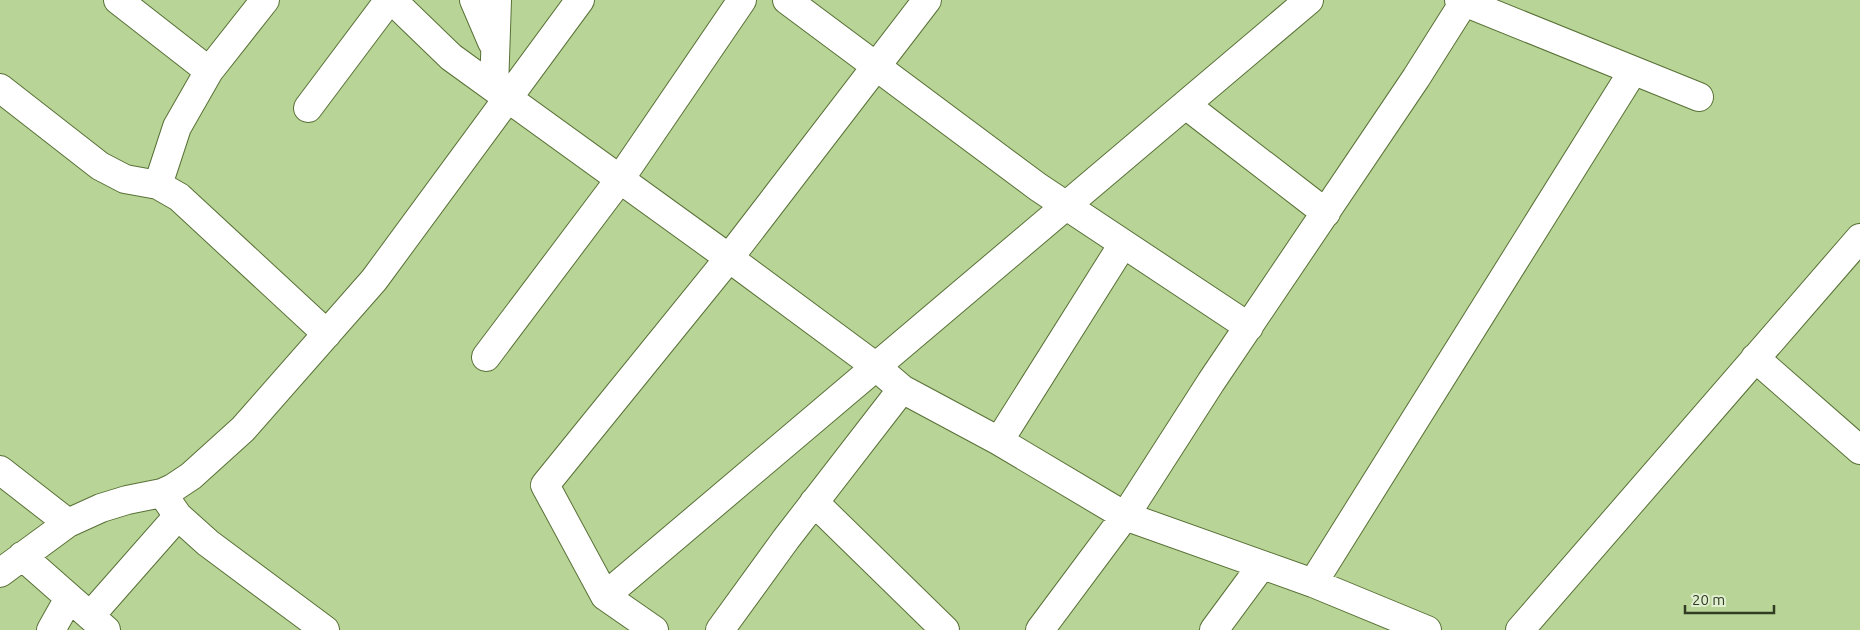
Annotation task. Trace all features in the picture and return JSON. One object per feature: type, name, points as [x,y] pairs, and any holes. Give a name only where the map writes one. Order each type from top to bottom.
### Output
[{"type":"street","points":[[118,0],[209,70]]},
{"type":"street","points":[[158,185],[177,126],[209,70],[265,0]]},
{"type":"street","points":[[308,108],[390,0],[451,57],[729,258],[875,366],[902,389],[998,441],[1125,516],[1314,583],[1427,630]]},
{"type":"street","points":[[474,0],[495,48]]},
{"type":"street","points":[[497,0],[495,48],[500,93]]},
{"type":"street","points":[[0,573],[68,523],[100,508],[162,493],[173,488],[191,476],[243,429],[374,280],[500,93],[580,0]]},
{"type":"street","points":[[486,357],[620,179],[742,0]]},
{"type":"street","points":[[787,0],[1038,187],[1249,327]]},
{"type":"street","points":[[654,630],[606,596],[545,485],[729,258],[926,0]]},
{"type":"street","points":[[606,596],[1309,0]]},
{"type":"street","points":[[1040,630],[1125,516],[1416,78],[1461,1],[1699,97]]},
{"type":"street","points":[[1314,583],[1634,71]]},
{"type":"street","points":[[0,88],[100,166],[125,179],[158,185],[180,197],[327,334]]},
{"type":"street","points":[[1186,105],[1326,213]]},
{"type":"street","points":[[1520,630],[1860,238]]},
{"type":"street","points":[[998,441],[1123,244]]},
{"type":"street","points":[[1755,358],[1860,450]]},
{"type":"street","points":[[720,630],[814,502],[902,389]]},
{"type":"street","points":[[0,470],[68,523]]},
{"type":"street","points":[[162,493],[178,516],[208,543],[325,630]]},
{"type":"street","points":[[814,502],[945,630]]},
{"type":"street","points":[[22,556],[98,623],[178,516]]},
{"type":"street","points":[[1214,630],[1262,565]]},
{"type":"street","points":[[51,630],[69,598]]}]
